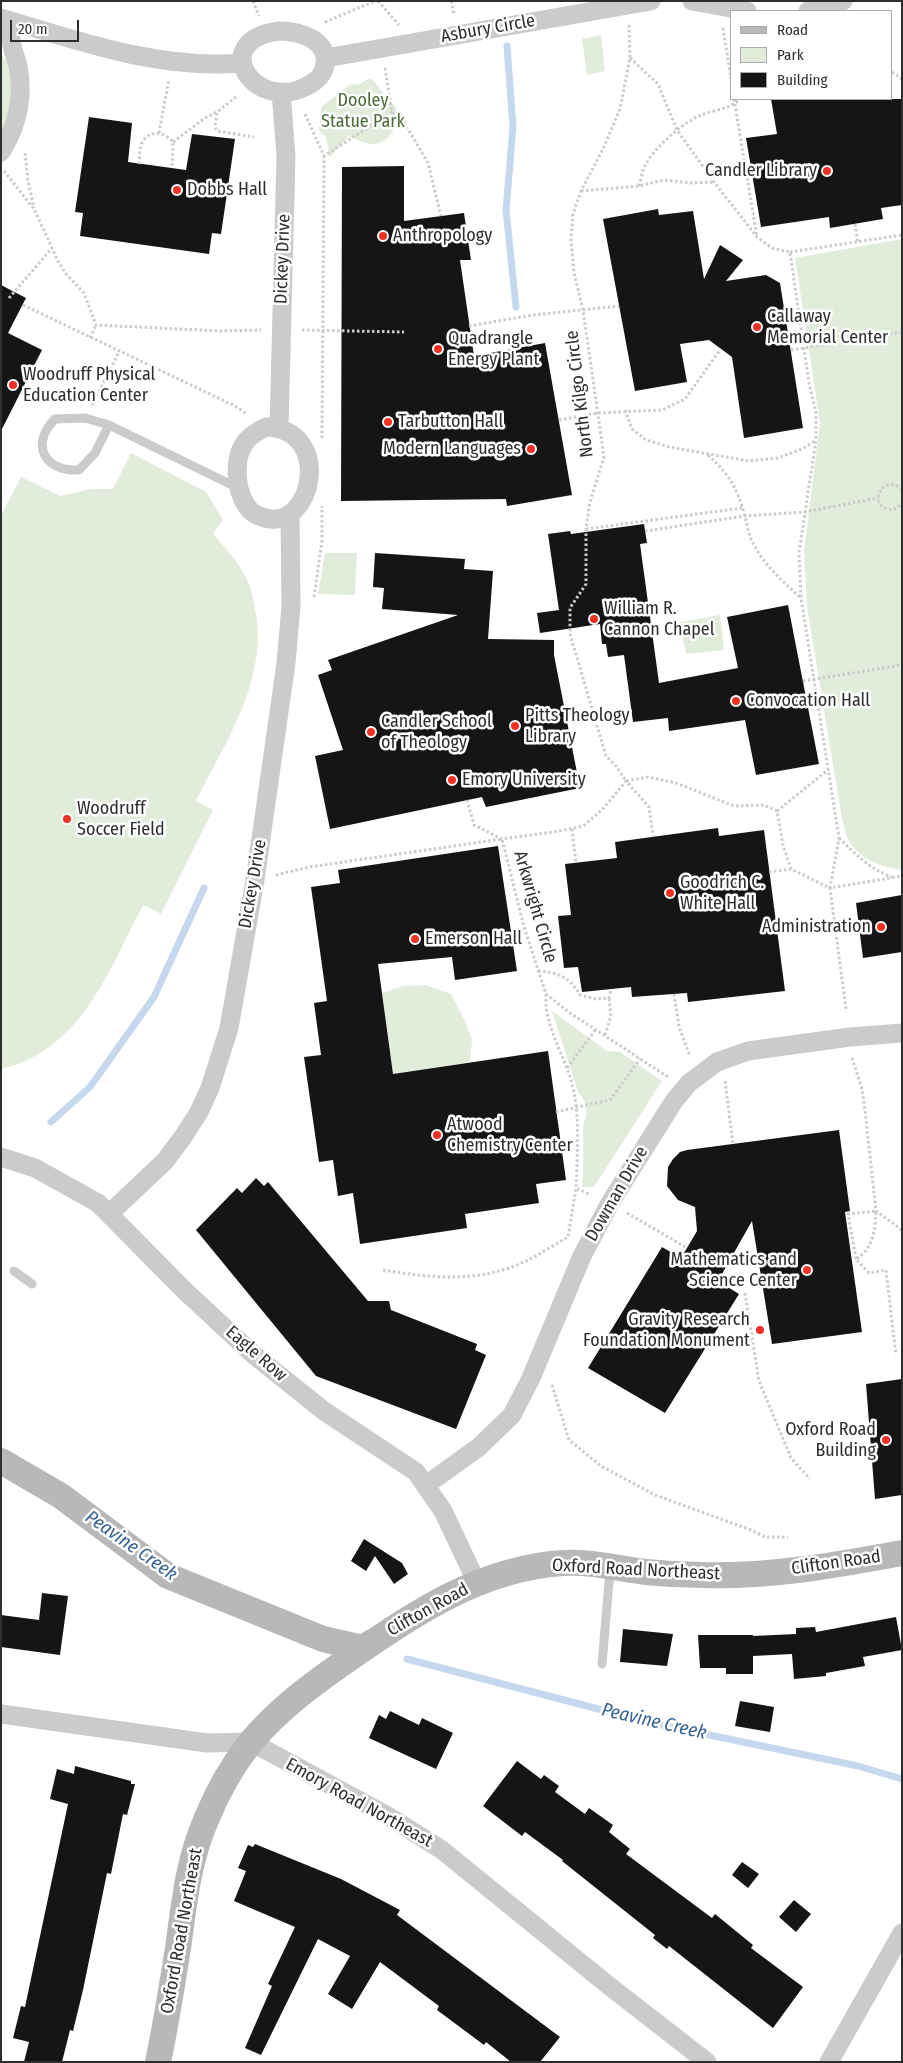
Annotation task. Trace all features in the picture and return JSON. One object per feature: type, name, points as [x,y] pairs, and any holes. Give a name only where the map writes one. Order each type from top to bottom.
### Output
[{"type":"main road","name":"Clifton Road","points":[[1,1461],[61,1496],[168,1576],[323,1639],[363,1648],[398,1624],[434,1603],[502,1574]]},
{"type":"main road","name":"Clifton Road","points":[[547,1564],[580,1563],[647,1572],[706,1575],[800,1569],[902,1552]]},
{"type":"main road","name":"Oxford Road Northeast","points":[[502,1574],[547,1564]]},
{"type":"main road","name":"Oxford Road Northeast","points":[[158,2062],[168,2015],[185,1896],[194,1852],[216,1797],[232,1769],[251,1742],[295,1698],[398,1624]]},
{"type":"street","name":"Asbury Circle","points":[[326,58],[651,1]]},
{"type":"street","points":[[692,1],[742,10]]},
{"type":"street","points":[[814,10],[830,7],[843,1]]},
{"type":"street","points":[[6,19],[112,51],[212,65],[242,63]]},
{"type":"street","points":[[1,152],[14,128],[20,107],[18,65],[6,19]]},
{"type":"street","points":[[279,31],[302,33],[320,46],[326,58],[324,71],[317,80],[304,88],[281,92],[253,82],[246,75],[242,63],[244,49],[252,40],[266,33],[279,31]]},
{"type":"street","name":"Dickey Drive","points":[[273,427],[281,330],[286,157],[285,123],[281,92]]},
{"type":"street","points":[[273,427],[290,432],[297,438],[308,457],[310,470],[306,492],[296,509],[290,515],[278,519],[270,519],[255,514],[247,507],[238,489],[238,464],[247,440],[273,427]]},
{"type":"street","name":"Dickey Drive","points":[[109,1214],[165,1161],[199,1112],[210,1088],[229,1028],[255,880],[279,724],[290,626],[290,515]]},
{"type":"street","name":"Dowman Drive","points":[[426,1485],[479,1447],[512,1415],[531,1378],[582,1256],[610,1203],[674,1101],[689,1083],[718,1062],[748,1051],[850,1037],[902,1033]]},
{"type":"street","name":"Eagle Row","points":[[1,1157],[35,1168],[98,1203],[185,1291],[254,1355],[324,1411],[416,1472],[443,1511],[478,1583]]},
{"type":"street","name":"Emory Road Northeast","points":[[1,1714],[206,1743],[251,1742],[388,1816],[442,1850],[600,1979],[707,2062]]},
{"type":"street","points":[[829,2062],[902,1933]]},
{"type":"lane","points":[[109,425],[95,454],[79,470],[57,468],[44,454],[42,442],[46,428],[55,419],[85,418],[109,425],[238,489]]},
{"type":"lane","points":[[14,1271],[32,1284]]},
{"type":"lane","points":[[602,1664],[610,1566]]},
{"type":"path","points":[[322,23],[376,1],[400,25]]},
{"type":"path","points":[[451,1],[455,17]]},
{"type":"path","name":"North Kilgo Circle","points":[[629,4],[630,58],[620,109],[603,149],[581,191],[573,214],[571,239],[574,273],[583,310],[604,457],[590,502],[586,529],[586,584],[570,608],[570,634],[606,756],[650,808],[653,836]]},
{"type":"path","points":[[720,6],[730,71]]},
{"type":"path","points":[[382,48],[392,112],[408,129],[428,163],[441,216]]},
{"type":"path","points":[[630,58],[658,84],[678,130],[714,182],[757,237],[772,248],[790,252],[902,235]]},
{"type":"path","points":[[159,133],[169,79]]},
{"type":"path","points":[[173,142],[236,97]]},
{"type":"path","points":[[734,100],[757,237]]},
{"type":"path","points":[[639,186],[645,166],[678,130],[699,116],[735,104],[739,100]]},
{"type":"path","points":[[302,107],[324,156],[392,112]]},
{"type":"path","points":[[217,112],[215,127],[217,131],[254,137]]},
{"type":"path","points":[[139,164],[141,144],[153,133],[159,133],[165,134],[173,142],[172,168]]},
{"type":"path","points":[[24,144],[28,181],[34,209],[66,274],[84,293],[96,325],[90,338]]},
{"type":"path","points":[[1,168],[34,209]]},
{"type":"path","points":[[581,191],[639,186],[664,180],[714,182]]},
{"type":"path","points":[[855,224],[858,243]]},
{"type":"path","points":[[9,298],[52,248]]},
{"type":"path","points":[[790,252],[809,383],[816,412],[816,440],[800,553],[801,598],[839,838],[830,888],[846,1009]]},
{"type":"path","points":[[23,304],[234,406],[273,427]]},
{"type":"path","points":[[470,326],[533,315],[619,306]]},
{"type":"path","points":[[96,325],[220,331],[249,330]]},
{"type":"path","points":[[281,330],[404,332]]},
{"type":"path","points":[[791,350],[902,332]]},
{"type":"path","points":[[559,420],[625,410],[662,410],[685,399],[720,350]]},
{"type":"path","points":[[85,418],[119,352]]},
{"type":"path","points":[[625,410],[632,429],[646,440],[668,447],[749,461],[778,458],[802,449],[816,440]]},
{"type":"path","points":[[706,454],[721,468],[736,488],[750,537],[762,558],[778,578],[801,598]]},
{"type":"path","points":[[902,490],[896,485],[887,485],[881,489],[878,498],[882,506],[887,509],[895,509],[902,504]]},
{"type":"path","points":[[645,532],[745,516],[806,512],[878,498]]},
{"type":"path","points":[[586,529],[742,508]]},
{"type":"path","points":[[803,681],[902,665]]},
{"type":"path","points":[[777,811],[829,768]]},
{"type":"path","points":[[468,800],[474,825],[502,839],[583,826],[602,810],[626,781],[648,777],[676,783],[734,806],[764,805],[777,811]]},
{"type":"path","points":[[777,811],[783,845],[791,868]]},
{"type":"path","points":[[572,829],[576,863]]},
{"type":"path","points":[[839,838],[875,871],[892,878]]},
{"type":"path","name":"Arkwright Circle","points":[[255,880],[309,868],[502,839],[524,926],[546,994],[545,1012],[574,1091],[577,1130],[576,1188],[568,1237],[524,1262],[475,1276],[447,1278],[416,1276],[383,1270]]},
{"type":"path","points":[[769,872],[791,868],[830,888],[902,876]]},
{"type":"path","points":[[538,971],[554,972],[562,976],[570,981],[580,995],[609,998]]},
{"type":"path","points":[[605,1035],[611,1016],[609,998],[611,989]]},
{"type":"path","points":[[546,994],[668,1077]]},
{"type":"path","points":[[674,994],[680,1027],[690,1056]]},
{"type":"path","points":[[566,1069],[596,1029]]},
{"type":"path","points":[[852,1058],[864,1103],[876,1211],[875,1233],[866,1253],[856,1259]]},
{"type":"path","points":[[556,1112],[610,1100],[640,1059]]},
{"type":"path","points":[[724,1076],[733,1144]]},
{"type":"path","points":[[576,1188],[594,1196]]},
{"type":"path","points":[[622,1210],[687,1248]]},
{"type":"path","points":[[896,1355],[886,1270],[870,1273],[856,1259],[848,1214],[876,1211],[902,1230]]},
{"type":"path","points":[[745,1293],[758,1381],[791,1458],[810,1479]]},
{"type":"path","points":[[552,1385],[569,1440],[601,1466],[655,1495],[683,1504],[730,1524],[751,1530],[764,1537],[788,1537]]},
{"type":"green space","points":[[601,35],[605,71],[587,75],[582,39]]},
{"type":"green space","points":[[1,54],[11,72],[12,92],[11,103],[1,133]]},
{"type":"green space","name":"Dooley Statue Park","points":[[369,78],[373,80],[407,122],[398,130],[395,127],[386,140],[380,143],[369,144],[349,136],[330,157],[326,137],[319,131],[321,107],[349,85],[360,84]]},
{"type":"green space","points":[[902,239],[902,870],[878,864],[858,852],[848,839],[842,819],[807,607],[804,551],[820,423],[795,258]]},
{"type":"green space","points":[[131,453],[206,492],[223,520],[213,534],[238,565],[250,587],[258,635],[256,660],[242,709],[196,801],[213,810],[161,914],[143,905],[104,981],[89,1005],[72,1026],[52,1045],[29,1059],[1,1069],[1,515],[21,477],[60,496],[91,489],[113,489]]},
{"type":"green space","points":[[325,553],[357,553],[355,595],[318,594]]},
{"type":"green space","points":[[720,615],[724,650],[686,654],[680,622]]},
{"type":"green space","points":[[426,985],[451,994],[465,1021],[472,1040],[470,1062],[393,1074],[382,993],[403,986]]},
{"type":"green space","points":[[552,1011],[607,1051],[620,1052],[662,1081],[594,1187],[582,1187],[583,1128],[586,1106],[584,1099],[578,1092]]},
{"type":"building","name":"Candler Library","points":[[902,99],[902,205],[881,208],[883,219],[830,228],[829,217],[761,227],[746,138],[777,134],[771,100]]},
{"type":"building","name":"Dobbs Hall","points":[[89,117],[132,123],[128,162],[186,170],[192,134],[235,139],[221,234],[212,233],[209,254],[80,236],[83,213],[75,212]]},
{"type":"building","points":[[404,166],[404,221],[464,213],[471,260],[460,260],[474,356],[545,343],[572,495],[507,506],[506,499],[341,501],[342,167]]},
{"type":"building","name":"Callaway Memorial Center","points":[[658,209],[659,215],[693,211],[704,279],[720,245],[743,260],[726,281],[766,275],[780,283],[803,428],[744,438],[732,357],[709,340],[680,344],[687,382],[635,391],[603,219]]},
{"type":"building","name":"Woodruff Physical Education Center","points":[[1,285],[26,298],[8,333],[42,350],[1,431]]},
{"type":"building","points":[[644,524],[647,543],[640,544],[659,683],[738,668],[727,617],[788,605],[819,764],[756,775],[745,720],[669,731],[668,718],[633,722],[624,655],[608,657],[606,644],[602,644],[600,624],[540,633],[537,613],[559,610],[548,534],[570,531],[571,534]]},
{"type":"building","points":[[375,553],[465,559],[464,569],[493,571],[488,639],[554,640],[554,655],[580,788],[486,807],[482,797],[330,829],[315,756],[343,750],[318,675],[332,670],[328,660],[458,615],[382,609],[384,588],[373,587]]},
{"type":"building","name":"Goodrich C. White Hall","points":[[718,828],[719,836],[764,830],[785,991],[688,1002],[687,993],[632,997],[631,987],[582,992],[578,967],[564,968],[558,916],[571,915],[565,864],[617,858],[615,842]]},
{"type":"building","name":"Atwood Chemistry Center","points":[[498,846],[517,971],[455,980],[452,957],[378,964],[393,1074],[548,1051],[566,1180],[536,1184],[539,1203],[465,1214],[467,1228],[360,1244],[353,1193],[338,1196],[333,1160],[319,1162],[304,1057],[321,1055],[314,1003],[327,1001],[311,887],[340,883],[338,870]]},
{"type":"building","name":"Administration","points":[[902,895],[902,952],[863,958],[856,903]]},
{"type":"building","name":"Mathematics and Science Center","points":[[839,1130],[850,1211],[845,1212],[862,1332],[772,1344],[752,1221],[718,1281],[739,1294],[665,1413],[588,1368],[662,1247],[681,1258],[697,1231],[695,1207],[678,1200],[667,1186],[668,1167],[680,1152]]},
{"type":"building","points":[[256,1178],[264,1186],[268,1182],[368,1301],[389,1301],[391,1310],[477,1344],[475,1350],[486,1355],[456,1429],[316,1376],[196,1230],[237,1188],[242,1193]]},
{"type":"building","name":"Oxford Road Building","points":[[902,1379],[902,1495],[875,1499],[866,1384]]},
{"type":"building","points":[[364,1539],[402,1563],[408,1574],[394,1584],[375,1556],[366,1571],[351,1561]]},
{"type":"building","points":[[42,1593],[68,1596],[60,1655],[1,1647],[1,1615],[39,1620]]},
{"type":"building","points":[[896,1617],[902,1650],[863,1657],[865,1666],[826,1673],[826,1676],[794,1679],[792,1654],[753,1656],[753,1674],[726,1674],[726,1668],[700,1668],[698,1635],[753,1636],[796,1634],[796,1628],[815,1627],[816,1632]]},
{"type":"building","points":[[623,1629],[673,1634],[667,1666],[620,1662]]},
{"type":"building","points":[[740,1701],[774,1707],[770,1732],[735,1726]]},
{"type":"building","points":[[390,1711],[419,1725],[422,1718],[453,1733],[436,1769],[369,1738],[379,1715],[386,1719]]},
{"type":"building","points":[[517,1761],[541,1779],[544,1775],[559,1786],[555,1792],[585,1814],[589,1808],[613,1825],[609,1832],[630,1849],[626,1854],[712,1918],[715,1914],[753,1945],[751,1948],[803,1987],[773,2028],[669,1946],[667,1949],[653,1938],[655,1935],[563,1860],[525,1832],[522,1836],[483,1806]]},
{"type":"building","points":[[75,1766],[131,1781],[131,1784],[135,1784],[127,1815],[123,1814],[111,1874],[107,1873],[83,1990],[73,2031],[70,2030],[62,2062],[24,2062],[29,2042],[13,2038],[21,2006],[25,2007],[68,1804],[50,1799],[57,1769],[74,1774]]},
{"type":"building","points":[[255,1844],[341,1879],[400,1910],[397,1915],[560,2037],[540,2062],[511,2062],[486,2042],[484,2045],[437,2010],[439,2006],[380,1962],[352,2009],[328,1994],[350,1956],[318,1939],[261,2055],[245,2048],[272,1986],[268,1984],[295,1927],[234,1901],[246,1871],[238,1868],[248,1845],[253,1847]]},
{"type":"building","points":[[742,1862],[759,1874],[748,1888],[732,1875]]},
{"type":"building","points":[[794,1900],[811,1914],[796,1932],[779,1917]]},
{"type":"waterway","points":[[507,46],[513,127],[506,210],[516,307]]},
{"type":"waterway","points":[[51,1122],[90,1087],[154,997],[204,888]]},
{"type":"waterway","name":"Peavine Creek","points":[[407,1659],[652,1723],[858,1766],[902,1779]]},
{"type":"place","name":"Candler Library","points":[[827,171]]},
{"type":"place","name":"Dobbs Hall","points":[[177,190]]},
{"type":"place","name":"Anthropology","points":[[383,236]]},
{"type":"place","name":"Callaway Memorial Center","points":[[757,327]]},
{"type":"place","name":"Quadrangle Energy Plant","points":[[438,349]]},
{"type":"place","name":"Woodruff Physical Education Center","points":[[13,385]]},
{"type":"place","name":"Tarbutton Hall","points":[[388,422]]},
{"type":"place","name":"Modern Languages","points":[[531,449]]},
{"type":"place","name":"William R. Cannon Chapel","points":[[594,619]]},
{"type":"place","name":"Convocation Hall","points":[[736,701]]},
{"type":"place","name":"Pitts Theology Library","points":[[515,726]]},
{"type":"place","name":"Candler School of Theology","points":[[371,732]]},
{"type":"place","name":"Emory University","points":[[452,780]]},
{"type":"place","name":"Woodruff Soccer Field","points":[[67,819]]},
{"type":"place","name":"Goodrich C. White Hall","points":[[670,893]]},
{"type":"place","name":"Administration","points":[[881,927]]},
{"type":"place","name":"Emerson Hall","points":[[415,939]]},
{"type":"place","name":"Atwood Chemistry Center","points":[[437,1135]]},
{"type":"place","name":"Mathematics and Science Center","points":[[807,1270]]},
{"type":"place","name":"Gravity Research Foundation Monument","points":[[760,1330]]},
{"type":"place","name":"Oxford Road Building","points":[[886,1440]]}]
